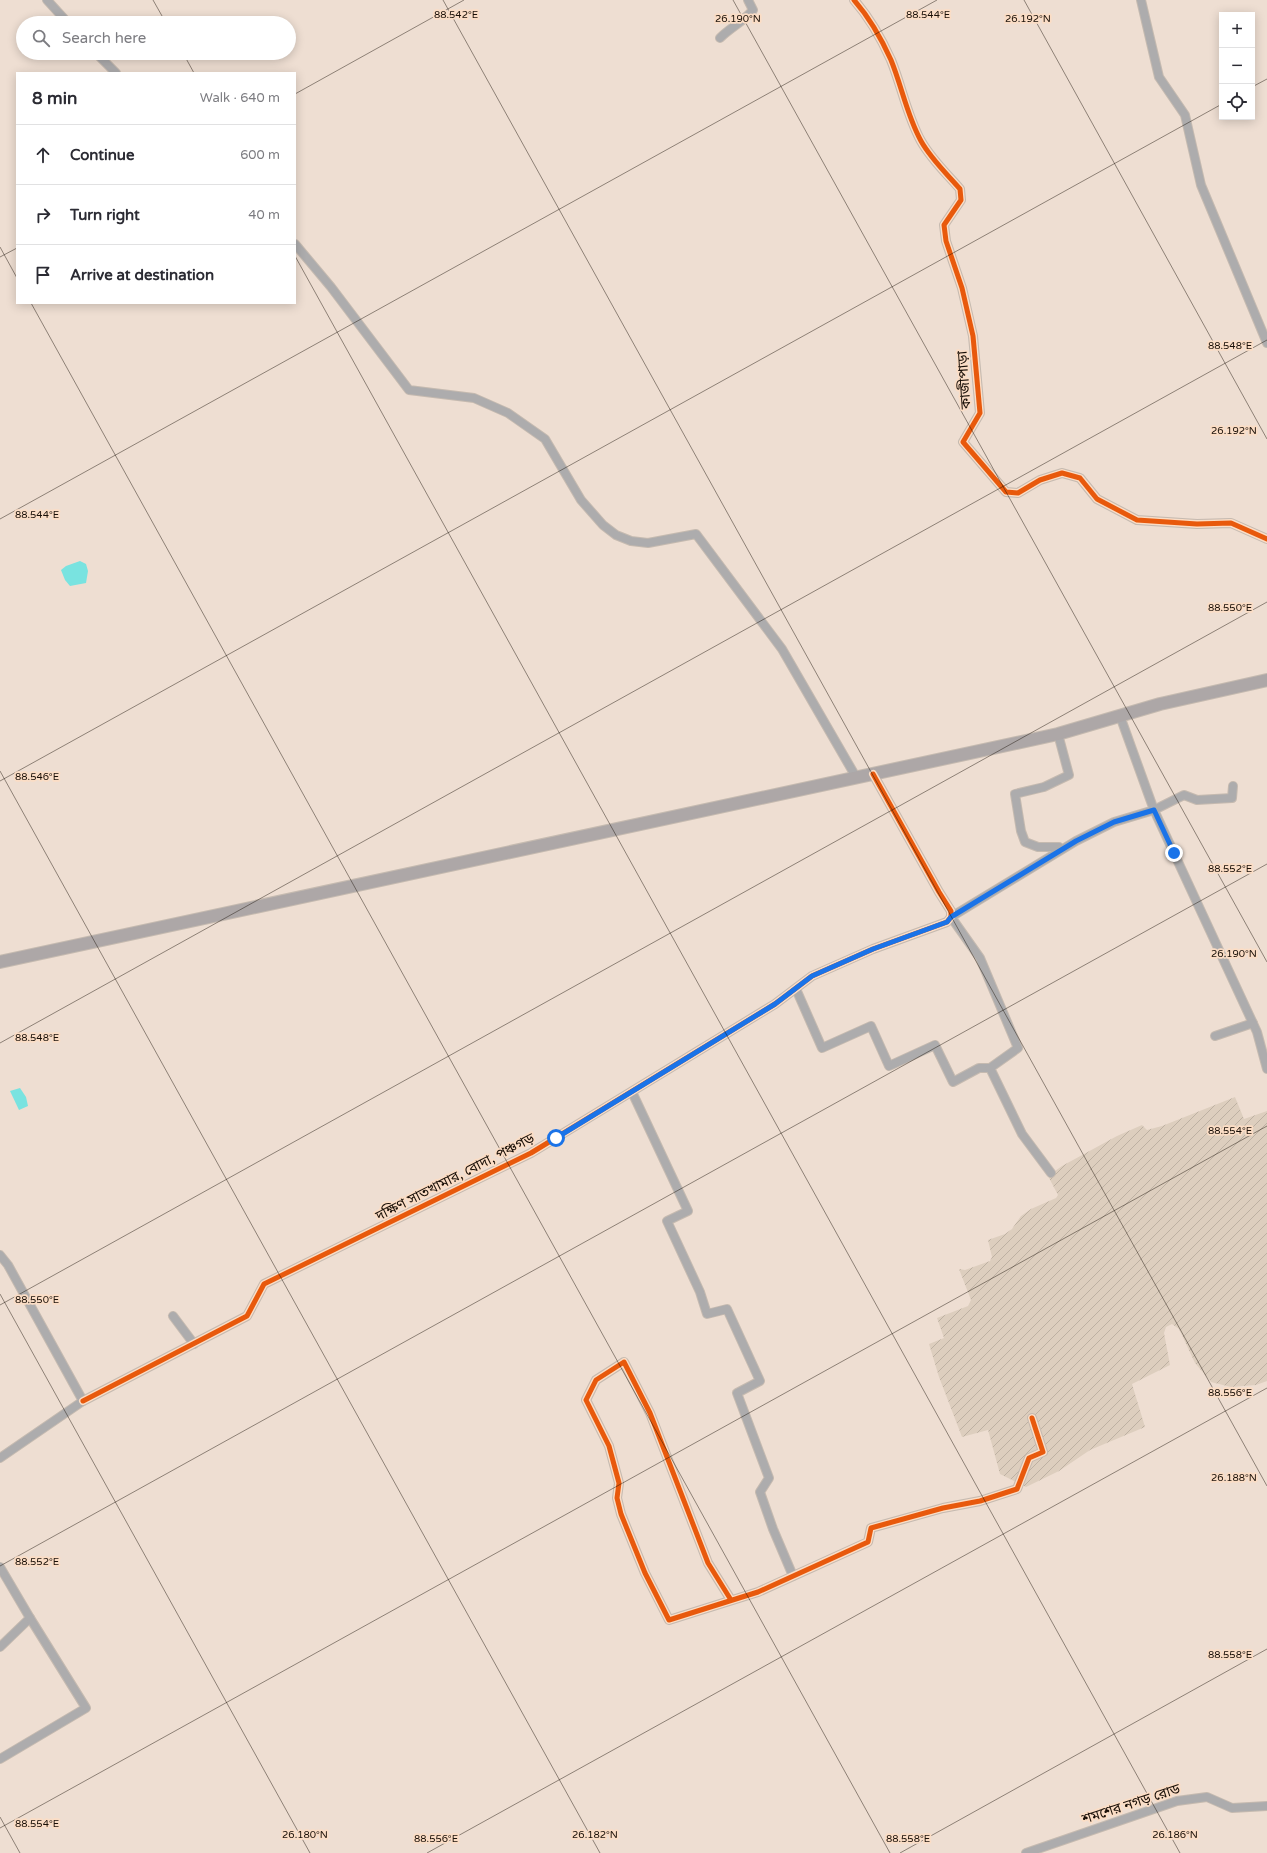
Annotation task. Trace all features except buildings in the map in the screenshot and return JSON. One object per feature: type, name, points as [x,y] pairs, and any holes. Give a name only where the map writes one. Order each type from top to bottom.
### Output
[{"type":"highway","points":[[0,962],[1058,734],[1160,704],[1267,680]]},
{"type":"street","points":[[47,0],[62,16]]},
{"type":"street","points":[[720,38],[731,27],[746,18],[753,10],[748,0]]},
{"type":"street","name":"কাজীপাড়া","points":[[854,0],[871,24],[891,61],[907,109],[922,142],[946,174],[960,189],[961,200],[944,225],[946,241],[962,288],[973,336],[980,413],[963,442],[1006,492],[1018,493],[1040,480],[1062,473],[1080,478],[1097,499],[1137,520],[1197,524],[1231,523],[1267,538]]},
{"type":"street","points":[[1141,0],[1151,37],[1159,77],[1185,115],[1201,185],[1267,343]]},
{"type":"street","points":[[103,60],[115,72]]},
{"type":"street","points":[[296,245],[331,287],[409,390],[474,398],[508,413],[545,439],[580,500],[603,525],[616,535],[631,541],[648,543],[696,534],[782,649],[856,777]]},
{"type":"street","points":[[1120,716],[1154,810],[1257,1032],[1267,1069]]},
{"type":"street","points":[[1058,734],[1069,776],[1044,787],[1015,794],[1020,826],[1025,842],[1038,847],[1059,847]]},
{"type":"street","points":[[796,989],[822,1048],[871,1026],[889,1066],[935,1045],[953,1082],[979,1068],[990,1068],[1018,1048],[980,958],[951,917],[951,911],[938,892],[873,774]]},
{"type":"street","name":"দক্ষিণ সাতখামার, বোদা, পঞ্চগড়","points":[[0,1458],[83,1401],[247,1316],[264,1284],[531,1153],[775,1004],[812,976],[873,949],[947,922],[951,917],[1076,841],[1114,822],[1154,810],[1184,795],[1197,800],[1232,798],[1233,786]]},
{"type":"street","points":[[1216,1036],[1253,1023]]},
{"type":"street","points":[[990,1068],[1022,1134],[1051,1173]]},
{"type":"street","points":[[632,1092],[688,1211],[667,1220],[700,1292],[707,1314],[727,1309],[760,1381],[737,1393],[770,1478],[760,1492],[792,1576]]},
{"type":"street","points":[[0,1255],[8,1265],[83,1401]]},
{"type":"street","points":[[173,1316],[194,1344]]},
{"type":"street","points":[[731,1600],[708,1563],[650,1413],[624,1362],[596,1380],[586,1400],[609,1446],[619,1483],[617,1498],[621,1514],[645,1573],[670,1620],[758,1592],[868,1542],[871,1528],[943,1508],[980,1501],[1017,1490],[1030,1458],[1043,1452],[1032,1418]]},
{"type":"street","points":[[0,1567],[86,1708],[0,1758]]},
{"type":"street","points":[[0,1647],[30,1618]]},
{"type":"street","name":"শমশের নগড় রোড","points":[[1026,1853],[1177,1801],[1207,1797],[1232,1808],[1267,1806]]},
{"type":"shaded area","points":[[1235,1097],[1244,1119],[1267,1111],[1267,1381],[1256,1385],[1231,1387],[1211,1382],[1195,1363],[1179,1329],[1172,1324],[1166,1327],[1164,1333],[1170,1365],[1132,1384],[1145,1427],[1090,1450],[1059,1471],[1026,1487],[1000,1474],[988,1430],[962,1437],[939,1377],[929,1344],[944,1338],[937,1318],[968,1306],[971,1300],[959,1269],[965,1270],[990,1261],[992,1257],[988,1240],[1005,1234],[1012,1229],[1021,1216],[1031,1209],[1056,1198],[1058,1195],[1048,1176],[1062,1166],[1117,1136],[1142,1125],[1147,1130],[1162,1126]]},
{"type":"water","points":[[80,561],[86,564],[88,571],[86,583],[70,586],[65,580],[61,570],[66,566]]},
{"type":"water","points":[[20,1088],[26,1097],[28,1106],[19,1110],[10,1091]]},
{"type":"cycle path","points":[[854,0],[870,21],[891,60],[908,112],[921,141],[934,160],[960,189],[961,200],[944,225],[946,241],[962,288],[973,336],[980,413],[963,442],[1006,492],[1018,493],[1040,480],[1062,473],[1080,478],[1097,499],[1137,520],[1197,524],[1231,523],[1267,539]]},
{"type":"cycle path","points":[[83,1401],[247,1316],[264,1284],[531,1153],[775,1004],[812,976],[873,949],[947,922],[951,917],[951,911],[873,774]]},
{"type":"cycle path","points":[[731,1600],[708,1563],[650,1413],[624,1362],[596,1380],[586,1400],[609,1446],[619,1483],[617,1498],[621,1514],[645,1573],[669,1620],[758,1592],[868,1542],[871,1528],[943,1508],[980,1501],[1017,1489],[1029,1458],[1043,1452],[1032,1418]]},
{"type":"route","points":[[556,1138],[775,1004],[812,976],[873,949],[947,922],[951,917],[1076,841],[1114,822],[1154,810],[1174,853]]}]
